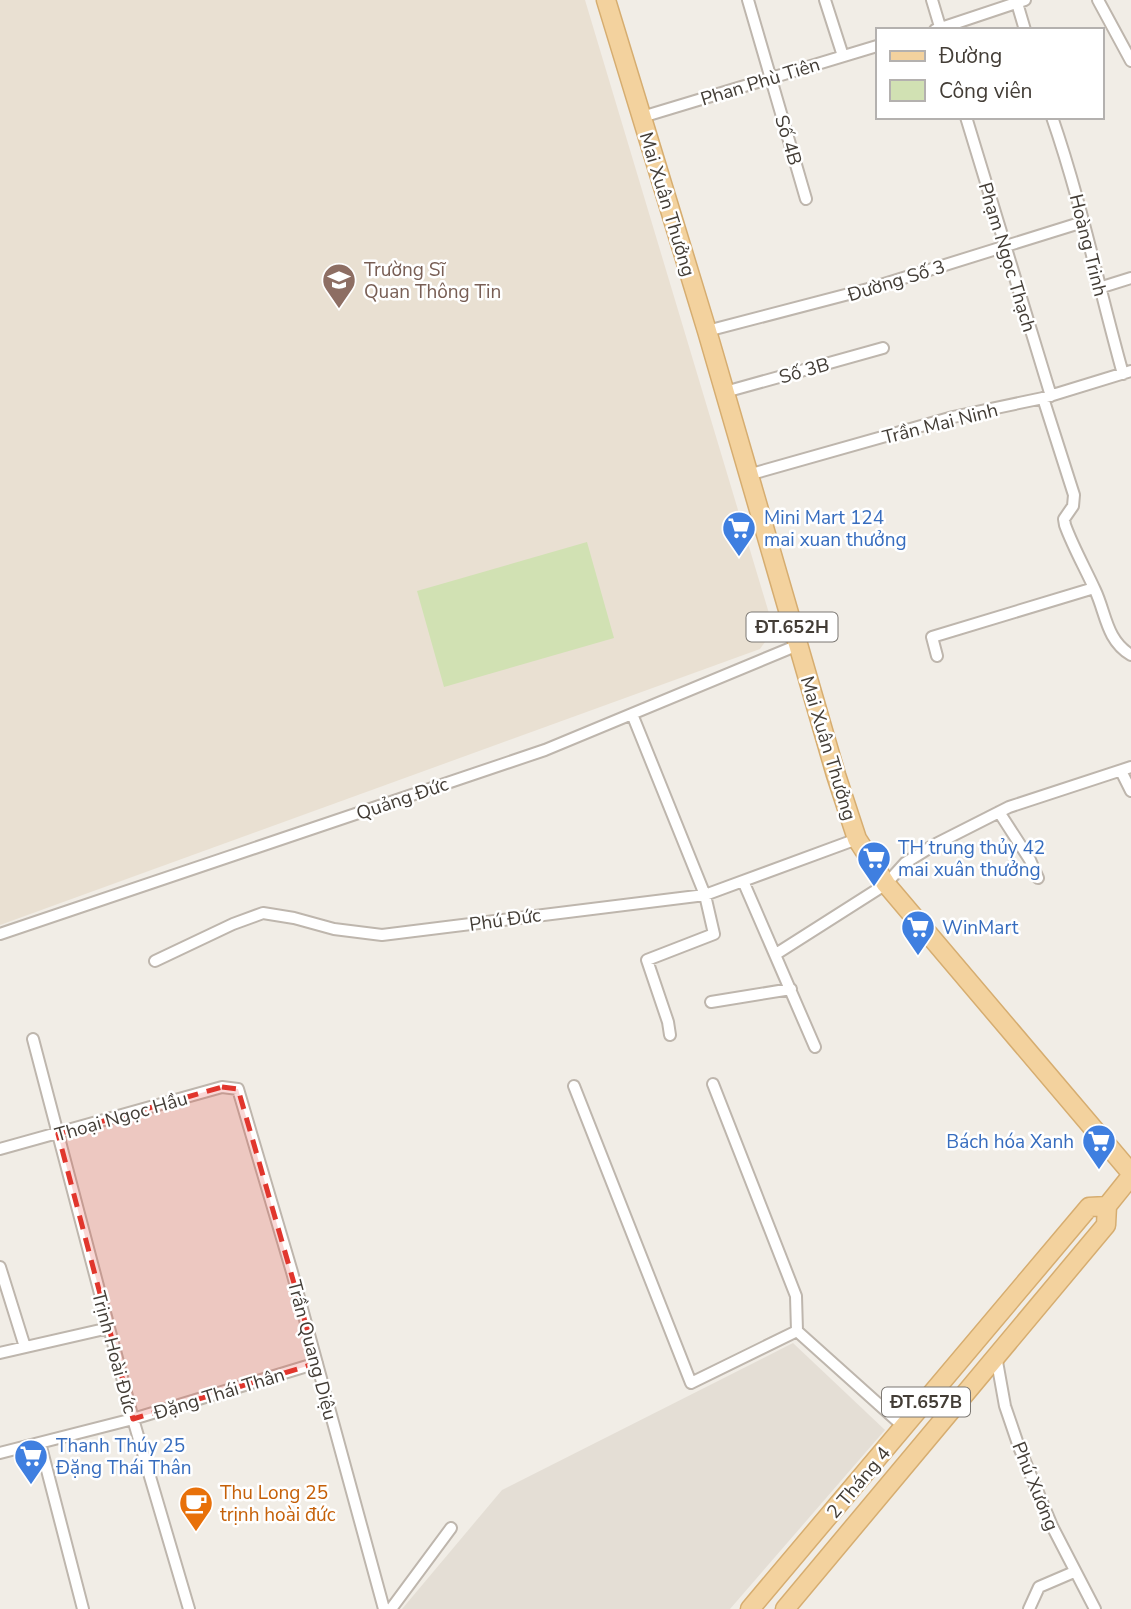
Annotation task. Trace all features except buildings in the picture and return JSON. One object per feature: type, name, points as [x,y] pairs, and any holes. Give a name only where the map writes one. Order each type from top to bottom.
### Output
[{"type":"main road","name":"Mai Xuân Thưởng","points":[[606,0],[857,839],[886,884],[1131,1175]]},
{"type":"main road","name":"2 Tháng 4","points":[[785,1609],[1106,1224],[1107,1206],[1131,1175]]},
{"type":"main road","name":"2 Tháng 4","points":[[750,1609],[1089,1207],[1107,1206]]},
{"type":"street","name":"Số 4B","points":[[748,0],[806,199]]},
{"type":"street","points":[[825,0],[843,56]]},
{"type":"street","points":[[932,0],[939,28]]},
{"type":"street","points":[[1098,0],[1131,61]]},
{"type":"street","points":[[942,28],[1021,1],[1025,28]]},
{"type":"street","name":"Phan Phù Tiên","points":[[642,117],[876,46]]},
{"type":"street","name":"Phạm Ngọc Thạch","points":[[967,119],[1074,495],[1073,506],[1064,519],[1065,525],[1094,587],[1104,622],[1125,651],[1131,655]]},
{"type":"street","name":"Hoàng Trinh","points":[[1053,119],[1066,156],[1099,288],[1127,373]]},
{"type":"street","name":"Đường Số 3","points":[[707,331],[868,289],[1083,222]]},
{"type":"street","points":[[1099,288],[1131,278]]},
{"type":"street","name":"Số 3B","points":[[725,392],[883,348]]},
{"type":"street","name":"Trần Mai Ninh","points":[[748,475],[953,417],[1047,397],[1127,373]]},
{"type":"street","points":[[937,656],[932,637],[1094,587]]},
{"type":"street","name":"Quảng Đức","points":[[0,934],[545,750],[797,645]]},
{"type":"street","points":[[632,714],[705,895],[714,934],[647,960],[670,1035]]},
{"type":"street","points":[[776,954],[886,884],[905,863],[999,812],[1126,769],[1131,791]]},
{"type":"street","points":[[999,812],[1030,860],[1038,878]]},
{"type":"street","name":"Phú Đức","points":[[155,961],[233,924],[263,913],[334,929],[382,935],[705,895],[857,839]]},
{"type":"street","points":[[743,881],[815,1047]]},
{"type":"street","points":[[712,1002],[791,989]]},
{"type":"street","name":"Trịnh Hoài Đức","points":[[33,1039],[133,1419],[189,1609]]},
{"type":"street","points":[[713,1084],[796,1296],[797,1331],[904,1427]]},
{"type":"street","points":[[574,1086],[691,1383],[797,1331]]},
{"type":"street","name":"Thoại Ngọc Hầu","points":[[0,1149],[222,1087],[235,1087],[240,1091]]},
{"type":"street","name":"Trần Quang Diệu","points":[[240,1091],[384,1609]]},
{"type":"street","points":[[0,1267],[26,1348]]},
{"type":"street","points":[[0,1353],[109,1328]]},
{"type":"street","name":"Phú Xương","points":[[996,1356],[1005,1406],[1019,1447],[1041,1502],[1095,1609]]},
{"type":"street","name":"Đặng Thái Thân","points":[[0,1453],[133,1419],[317,1363]]},
{"type":"street","points":[[40,1443],[83,1609]]},
{"type":"street","points":[[391,1609],[450,1528]]},
{"type":"street","points":[[1029,1609],[1039,1587],[1074,1572]]},
{"type":"highlighted area","points":[[222,1087],[238,1089],[317,1363],[133,1419],[58,1134]]},
{"type":"shaded area","name":"Trường Sĩ Quan Thông Tin","points":[[0,0],[585,0],[771,620],[767,639],[760,649],[0,925]]},
{"type":"shaded area","points":[[793,1343],[885,1430],[730,1609],[402,1609],[502,1490]]},
{"type":"green space","points":[[587,542],[614,638],[444,687],[417,591]]},
{"type":"place","name":"Trường Sĩ Quan Thông Tin","points":[[339,310]]},
{"type":"place","name":"Mini Mart 124 mai xuan thưởng","points":[[739,558]]},
{"type":"place","name":"TH trung thủy 42 mai xuân thưởng","points":[[874,888]]},
{"type":"place","name":"WinMart","points":[[918,957]]},
{"type":"place","name":"Bách hóa Xanh","points":[[1099,1171]]},
{"type":"place","name":"Thanh Thúy 25 Đặng Thái Thân","points":[[31,1486]]},
{"type":"place","name":"Thu Long 25 trịnh hoài đức","points":[[196,1533]]}]
